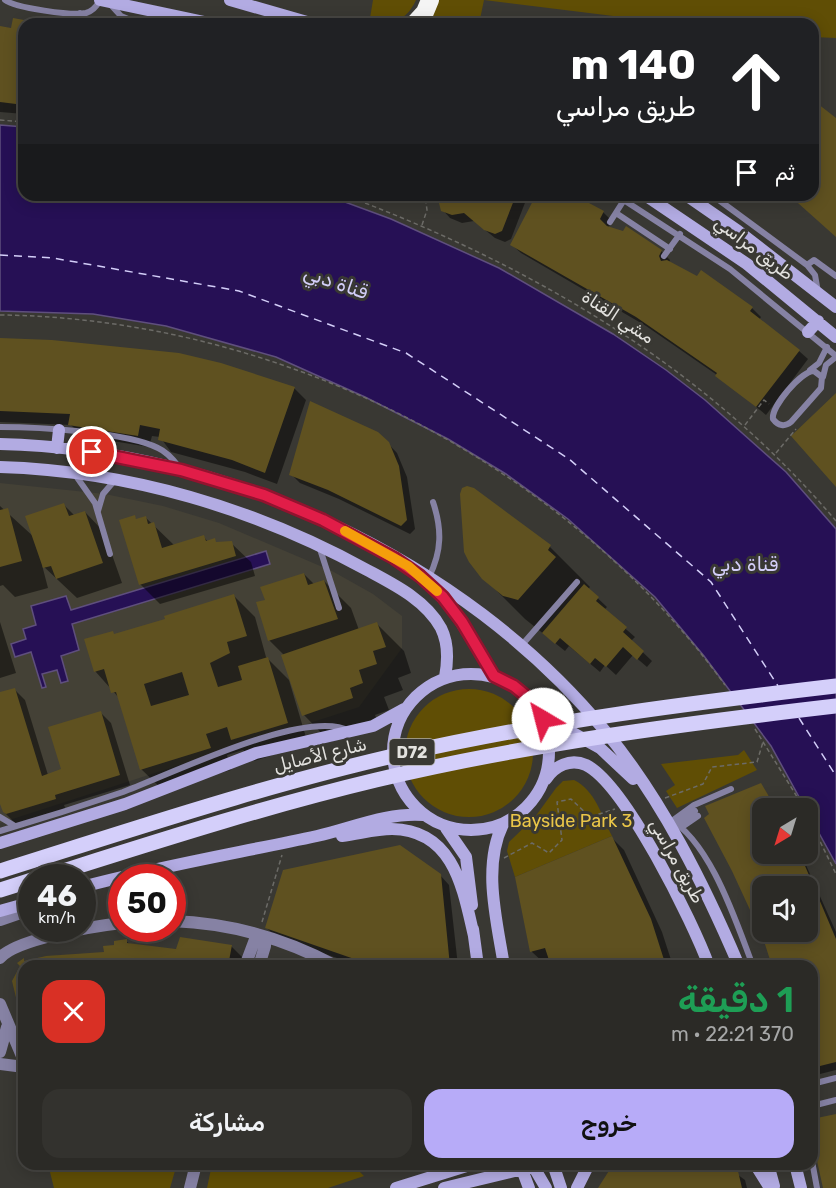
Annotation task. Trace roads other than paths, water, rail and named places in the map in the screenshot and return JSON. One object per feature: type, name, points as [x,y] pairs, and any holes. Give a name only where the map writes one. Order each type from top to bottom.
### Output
[{"type":"highway","points":[[420,18],[430,0]]},
{"type":"main road","points":[[230,0],[293,18]]},
{"type":"main road","points":[[104,1],[175,18]]},
{"type":"main road","name":"طريق مراسي","points":[[654,201],[739,258],[836,337]]},
{"type":"main road","name":"طريق مراسي","points":[[694,201],[836,305]]},
{"type":"main road","points":[[808,332],[818,321]]},
{"type":"main road","points":[[57,448],[59,430]]},
{"type":"main road","points":[[0,444],[109,454],[181,470],[233,485],[294,507],[352,535],[429,577],[470,603],[521,646],[593,717],[673,822]]},
{"type":"main road","points":[[0,467],[73,473],[116,480],[218,505],[319,545],[392,584],[433,617],[446,640],[448,653],[445,677]]},
{"type":"main road","points":[[408,566],[432,586],[453,609],[494,676]]},
{"type":"main road","points":[[446,828],[470,831],[503,824],[528,806],[545,780],[550,760],[549,739],[543,719],[522,693],[494,676],[469,673],[445,677],[422,690],[405,709],[396,727],[393,746],[394,766],[405,793],[424,815],[446,828],[458,843],[469,870],[477,960]]},
{"type":"main road","name":"شارع الأصايل","points":[[0,871],[248,794],[405,754],[595,717],[836,686]]},
{"type":"main road","name":"شارع الأصايل","points":[[86,864],[262,810],[410,772],[586,738],[836,706]]},
{"type":"main road","name":"شارع الأصايل","points":[[0,843],[125,804],[232,755],[352,732],[384,721],[405,709]]},
{"type":"main road","points":[[543,719],[563,726],[600,748],[632,777],[673,822]]},
{"type":"main road","name":"طريق مراسي","points":[[545,780],[561,765],[572,762],[584,764],[600,776],[624,807],[679,898],[706,960]]},
{"type":"main road","points":[[96,884],[247,849],[317,836],[395,816],[424,815]]},
{"type":"main road","name":"طريق مراسي","points":[[673,822],[736,960]]},
{"type":"main road","points":[[503,824],[492,859],[503,960]]},
{"type":"main road","points":[[317,836],[395,829],[428,839],[446,855],[458,874],[474,936]]},
{"type":"main road","points":[[0,890],[18,884]]},
{"type":"main road","points":[[0,911],[18,906]]},
{"type":"main road","points":[[396,1188],[454,1170]]},
{"type":"main road","points":[[453,1187],[512,1170]]},
{"type":"main road","points":[[529,1188],[530,1170]]},
{"type":"main road","points":[[533,1170],[546,1188]]},
{"type":"main road","points":[[555,1170],[561,1188]]},
{"type":"main road","points":[[577,1188],[586,1170]]},
{"type":"main road","points":[[759,1170],[772,1188]]},
{"type":"main road","points":[[769,1170],[772,1188]]},
{"type":"main road","points":[[796,1170],[801,1188]]},
{"type":"street","points":[[0,920],[18,914]]},
{"type":"street","points":[[186,922],[219,926],[261,935],[324,960]]},
{"type":"street","points":[[0,958],[5,949],[108,925]]},
{"type":"street","points":[[255,960],[265,946],[261,935]]},
{"type":"street","points":[[0,1004],[18,1048]]},
{"type":"street","points":[[0,1052],[7,1033],[7,1023]]},
{"type":"street","points":[[0,1064],[18,1066]]},
{"type":"lane","points":[[5,0],[14,6],[70,18]]},
{"type":"lane","points":[[82,18],[104,1],[126,18]]},
{"type":"lane","points":[[610,222],[623,201]]},
{"type":"lane","points":[[626,201],[680,234],[759,291],[826,347],[836,357],[826,365],[821,388],[791,422],[785,425],[775,422],[772,415],[774,408],[803,374],[819,363],[826,347]]},
{"type":"lane","points":[[720,201],[807,265],[815,275],[821,295]]},
{"type":"lane","points":[[616,213],[670,249]]},
{"type":"lane","points":[[664,256],[680,234]]},
{"type":"lane","points":[[807,265],[814,260],[836,276]]},
{"type":"lane","points":[[810,370],[822,377]]},
{"type":"lane","points":[[0,427],[59,430],[151,445],[168,454],[181,470]]},
{"type":"lane","points":[[73,473],[86,487],[98,512],[110,554]]},
{"type":"lane","points":[[98,512],[103,494],[116,480]]},
{"type":"lane","points":[[429,577],[438,558],[440,546],[440,527],[433,502]]},
{"type":"lane","points":[[319,545],[339,608]]},
{"type":"lane","points":[[521,646],[577,582]]},
{"type":"lane","points":[[0,831],[232,755]]},
{"type":"lane","points":[[673,822],[694,805],[731,789]]},
{"type":"lane","points":[[673,822],[696,814]]},
{"type":"lane","points":[[0,817],[16,826]]},
{"type":"lane","points":[[673,822],[696,843],[713,873],[750,960]]},
{"type":"lane","points":[[818,1082],[836,1078]]},
{"type":"lane","points":[[818,1104],[836,1100]]},
{"type":"lane","points":[[814,1170],[817,1188]]},
{"type":"water","name":"قناة دبي","points":[[0,125],[18,126],[18,201],[342,201],[391,219],[499,268],[613,334],[666,370],[705,400],[786,472],[836,529],[836,864],[818,831],[818,798],[800,798],[771,746],[704,656],[655,597],[568,519],[506,474],[448,439],[365,397],[276,357],[166,326],[93,314],[0,311]]},
{"type":"water","points":[[266,551],[270,564],[72,624],[79,650],[61,656],[68,681],[61,683],[57,670],[42,674],[46,687],[42,688],[31,652],[15,657],[11,644],[26,639],[23,629],[36,625],[31,606],[66,596],[71,610]]},
{"type":"park label","name":"Bayside Park 3","points":[[571,821]]}]
